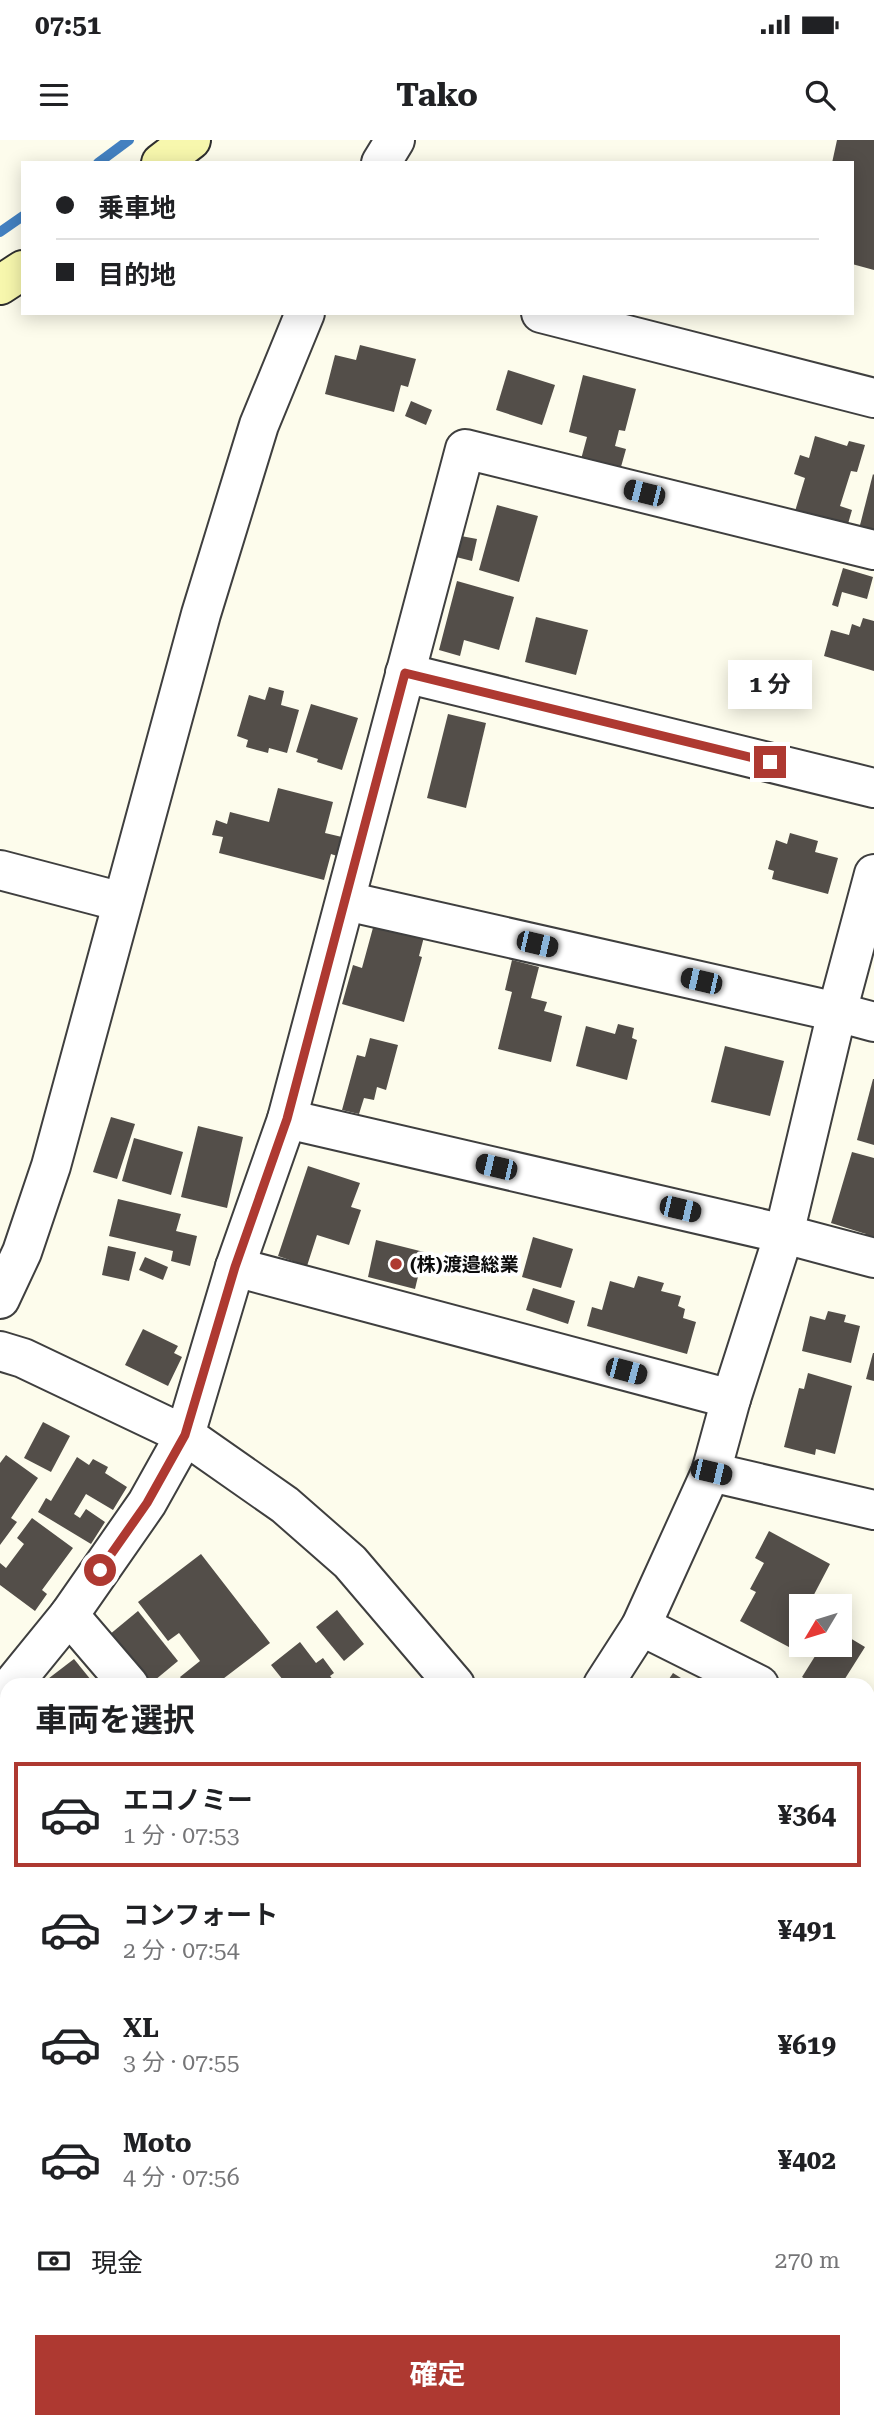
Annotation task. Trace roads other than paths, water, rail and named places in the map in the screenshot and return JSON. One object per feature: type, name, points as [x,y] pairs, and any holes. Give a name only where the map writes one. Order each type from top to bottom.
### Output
[{"type":"main road","points":[[164,161],[191,140]]},
{"type":"main road","points":[[0,285],[21,271]]},
{"type":"street","points":[[382,161],[395,140]]},
{"type":"street","points":[[0,1298],[22,1252],[51,1166],[201,614],[251,450],[304,315]]},
{"type":"street","points":[[549,315],[874,398]]},
{"type":"street","points":[[18,1678],[69,1615],[147,1503],[185,1435],[235,1267],[287,1119],[466,449],[874,550]]},
{"type":"street","points":[[405,673],[874,788]]},
{"type":"street","points":[[0,870],[122,902]]},
{"type":"street","points":[[608,1678],[641,1626],[711,1472],[731,1399],[784,1234],[837,1012],[874,874]]},
{"type":"street","points":[[346,901],[874,1022]]},
{"type":"street","points":[[287,1119],[784,1234],[874,1258]]},
{"type":"street","points":[[235,1267],[731,1399]]},
{"type":"street","points":[[0,1351],[23,1358],[185,1435],[285,1505],[351,1562],[449,1678]]},
{"type":"street","points":[[711,1472],[874,1510]]},
{"type":"street","points":[[69,1615],[123,1678]]},
{"type":"street","points":[[641,1626],[745,1678]]},
{"type":"waterway","points":[[101,161],[129,140]]},
{"type":"waterway","points":[[0,232],[21,217]]},
{"type":"place","name":"(株)渡邉総業","points":[[396,1264]]}]
